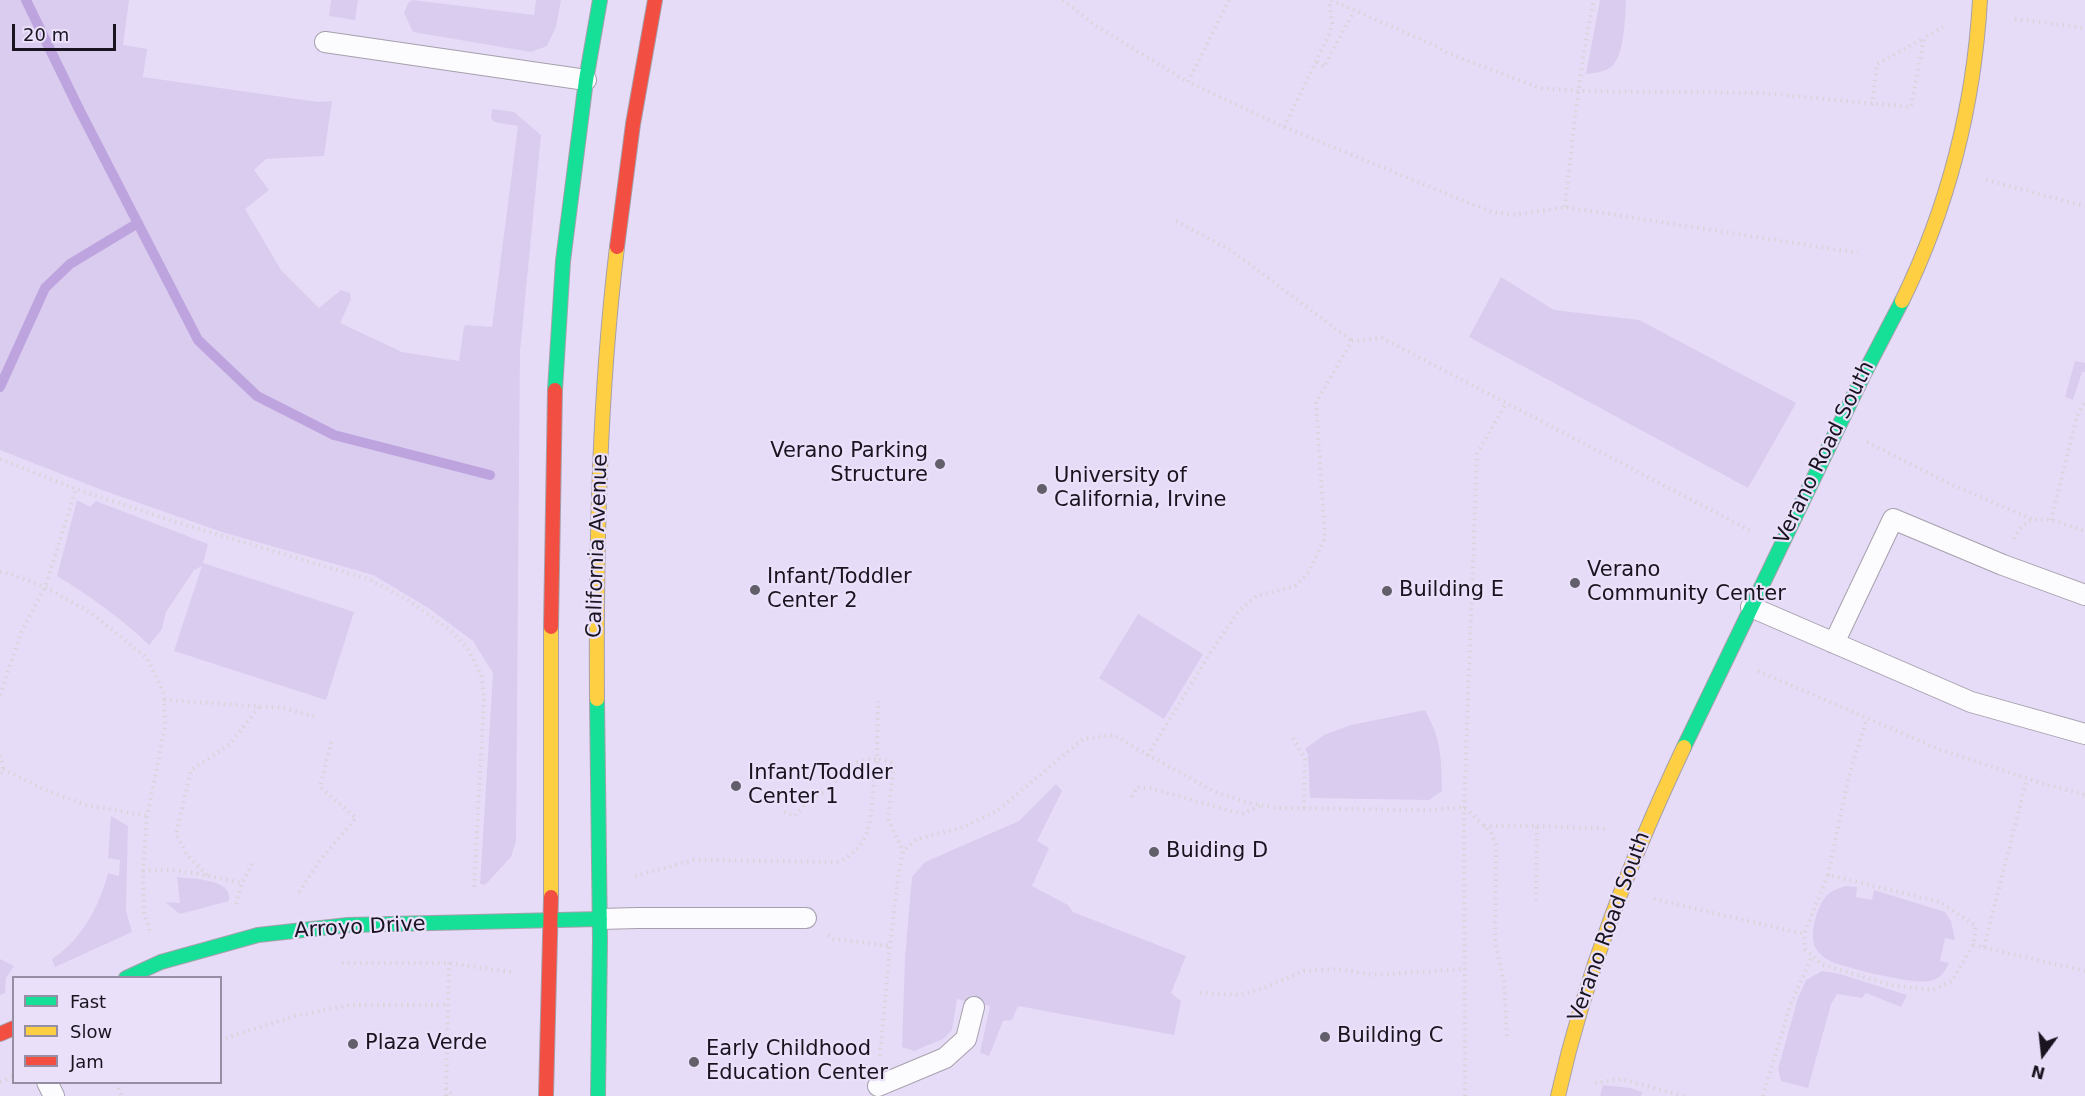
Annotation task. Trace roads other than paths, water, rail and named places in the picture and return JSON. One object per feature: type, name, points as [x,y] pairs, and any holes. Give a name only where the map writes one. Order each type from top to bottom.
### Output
[{"type":"main road","name":"California Avenue","points":[[546,1096],[552,873],[553,420],[563,261],[586,80],[600,0]]},
{"type":"main road","name":"California Avenue","points":[[598,1096],[600,919],[595,635],[598,502],[611,305],[633,118],[655,0]]},
{"type":"main road","name":"Verano Road South","points":[[1558,1096],[1580,1006],[1619,889],[1697,719],[1873,353],[1910,284],[1940,210],[1957,156],[1971,92],[1980,0]]},
{"type":"main road","name":"Arroyo Drive","points":[[130,976],[161,962],[258,935],[348,925],[550,922],[600,919]]},
{"type":"lane","points":[[325,42],[586,80]]},
{"type":"lane","points":[[1834,642],[1893,519],[2003,565],[2085,595]]},
{"type":"lane","points":[[1751,607],[1971,702],[2085,735]]},
{"type":"lane","points":[[600,919],[806,918]]},
{"type":"lane","points":[[878,1086],[945,1058],[966,1040],[974,1007]]},
{"type":"waterway","points":[[26,0],[79,109],[198,340],[257,396],[334,435],[490,475]]},
{"type":"waterway","points":[[0,387],[45,288],[70,264],[138,223]]},
{"type":"place","name":"Verano Parking Structure","points":[[940,464]]},
{"type":"place","name":"University of California, Irvine","points":[[1042,489]]},
{"type":"place","name":"Verano Community Center","points":[[1575,583]]},
{"type":"place","name":"Infant/Toddler Center 2","points":[[755,590]]},
{"type":"place","name":"Building E","points":[[1387,591]]},
{"type":"place","name":"Infant/Toddler Center 1","points":[[736,786]]},
{"type":"place","name":"Buiding D","points":[[1154,852]]},
{"type":"place","name":"Building C","points":[[1325,1037]]},
{"type":"place","name":"Plaza Verde","points":[[353,1044]]},
{"type":"place","name":"Early Childhood Education Center","points":[[694,1062]]}]
